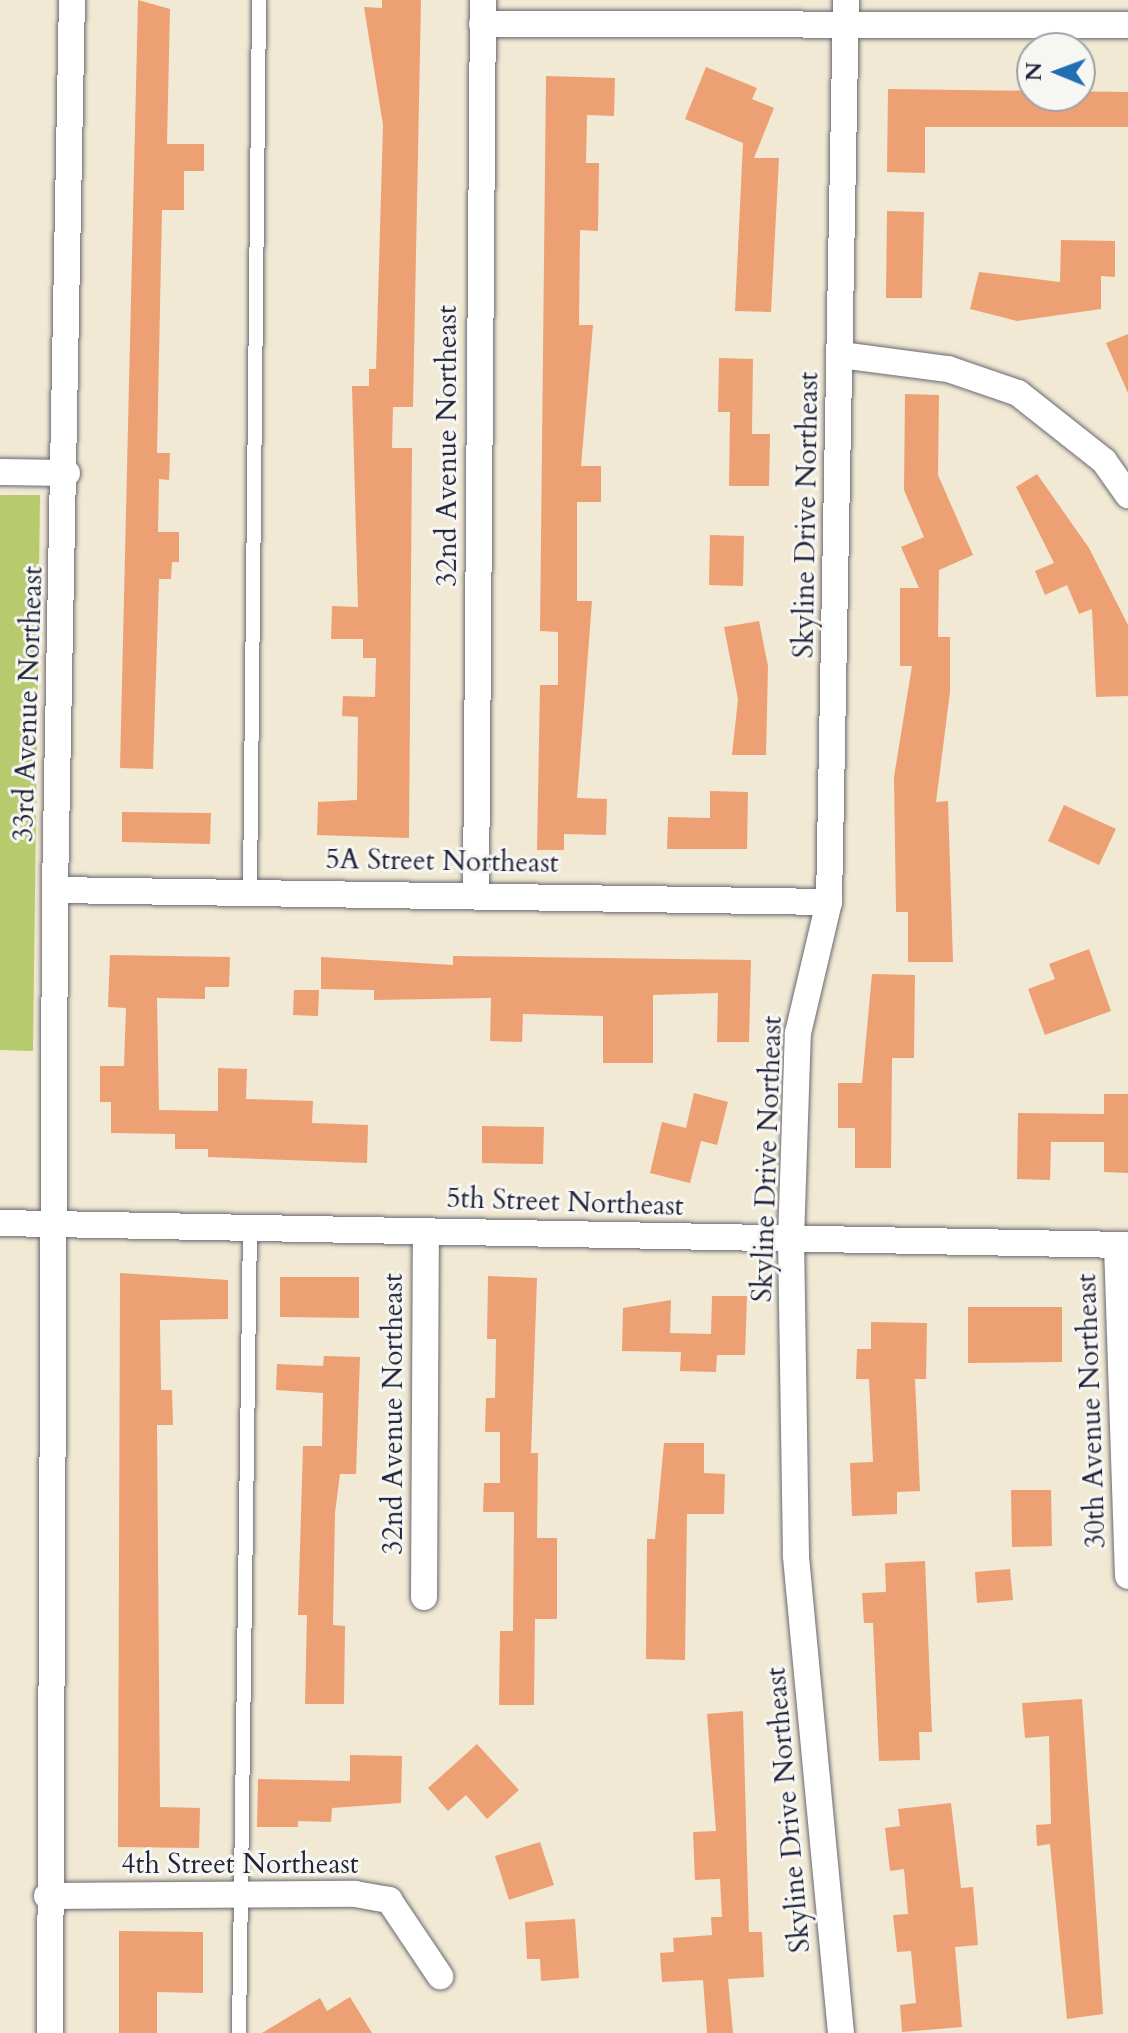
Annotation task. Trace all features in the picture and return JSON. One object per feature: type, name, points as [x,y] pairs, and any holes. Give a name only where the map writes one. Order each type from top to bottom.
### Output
[{"type":"street","name":"33rd Avenue Northeast","points":[[50,2033],[47,1896],[55,890],[67,473],[72,0]]},
{"type":"street","name":"Skyline Drive Northeast","points":[[841,2033],[796,1556],[791,1240],[798,1033],[829,902],[846,0]]},
{"type":"street","points":[[482,12],[846,27],[1128,25]]},
{"type":"street","name":"32nd Avenue Northeast","points":[[476,893],[482,12]]},
{"type":"street","points":[[841,355],[948,369],[1018,393],[1104,461],[1128,495]]},
{"type":"street","points":[[0,472],[67,473]]},
{"type":"street","name":"5A Street Northeast","points":[[55,890],[476,893],[829,902]]},
{"type":"street","name":"5th Street Northeast","points":[[0,1223],[1123,1245]]},
{"type":"street","name":"32nd Avenue Northeast","points":[[424,1597],[426,1231]]},
{"type":"street","name":"30th Avenue Northeast","points":[[1123,1245],[1128,1574]]},
{"type":"street","name":"4th Street Northeast","points":[[47,1896],[239,1895],[389,1900],[440,1976]]},
{"type":"lane","points":[[250,891],[259,0]]},
{"type":"lane","points":[[239,2033],[250,1227]]},
{"type":"green space","points":[[0,495],[40,495],[33,1051],[0,1050]]},
{"type":"building","points":[[138,0],[170,9],[167,144],[204,144],[204,171],[184,171],[184,210],[162,210],[157,453],[170,453],[169,480],[159,479],[158,532],[179,532],[179,562],[172,562],[171,579],[159,579],[153,769],[120,768]]},
{"type":"building","points":[[382,0],[421,0],[413,407],[393,407],[392,448],[412,448],[409,838],[317,835],[318,802],[357,800],[358,717],[342,716],[343,696],[375,697],[376,658],[363,658],[363,639],[331,639],[332,606],[358,607],[352,386],[369,386],[369,369],[376,369],[383,125],[364,7],[382,8]]},
{"type":"building","points":[[706,67],[757,88],[752,99],[774,108],[754,158],[779,158],[771,312],[735,311],[743,143],[685,119]]},
{"type":"building","points":[[546,76],[615,78],[614,116],[587,115],[586,163],[599,163],[598,231],[580,230],[579,325],[593,325],[581,466],[601,466],[601,502],[577,502],[577,601],[592,601],[577,798],[607,799],[606,835],[564,834],[564,850],[537,850],[540,685],[558,685],[558,632],[540,631]]},
{"type":"building","points":[[888,89],[1016,91],[1016,112],[1096,112],[1096,92],[1128,92],[1128,127],[925,127],[925,173],[887,172]]},
{"type":"building","points":[[887,211],[924,212],[922,298],[886,298]]},
{"type":"building","points":[[1061,240],[1115,241],[1115,277],[1101,276],[1101,309],[1017,321],[970,309],[979,272],[1060,282]]},
{"type":"building","points":[[1128,334],[1128,393],[1106,343]]},
{"type":"building","points":[[719,358],[753,359],[752,434],[770,434],[769,486],[729,486],[730,412],[718,412]]},
{"type":"building","points":[[905,394],[939,395],[938,475],[973,555],[939,570],[938,637],[950,637],[950,692],[936,802],[948,801],[953,962],[908,962],[908,912],[896,912],[894,777],[912,666],[900,666],[900,588],[919,588],[901,547],[924,537],[904,490]]},
{"type":"building","points":[[1037,474],[1089,548],[1128,625],[1128,696],[1096,697],[1092,609],[1079,614],[1067,585],[1045,595],[1035,571],[1054,563],[1016,487]]},
{"type":"building","points":[[710,535],[744,536],[743,586],[709,585]]},
{"type":"building","points":[[759,621],[768,666],[766,755],[732,755],[738,699],[724,627]]},
{"type":"building","points":[[710,791],[748,792],[747,849],[667,849],[668,817],[710,818]]},
{"type":"building","points":[[1064,805],[1116,829],[1099,865],[1048,841]]},
{"type":"building","points":[[122,812],[211,813],[210,844],[122,842]]},
{"type":"building","points":[[1089,949],[1111,1011],[1045,1035],[1028,989],[1055,979],[1049,964]]},
{"type":"building","points":[[110,955],[230,957],[229,987],[205,987],[205,999],[157,998],[159,1110],[218,1111],[218,1068],[247,1069],[246,1099],[313,1101],[312,1123],[368,1125],[367,1163],[208,1157],[208,1149],[175,1149],[175,1134],[111,1133],[111,1102],[100,1102],[100,1066],[124,1066],[126,1008],[108,1007]]},
{"type":"building","points":[[453,956],[751,960],[749,1042],[717,1042],[718,993],[653,995],[653,1063],[603,1063],[603,1016],[523,1014],[522,1042],[490,1041],[491,998],[374,1000],[374,990],[321,989],[321,957],[453,965]]},
{"type":"building","points":[[872,974],[915,975],[914,1058],[892,1058],[891,1168],[855,1168],[855,1128],[838,1128],[838,1083],[862,1083]]},
{"type":"building","points":[[294,990],[319,990],[318,1016],[293,1015]]},
{"type":"building","points":[[694,1093],[728,1102],[717,1145],[701,1141],[690,1183],[650,1173],[662,1122],[686,1128]]},
{"type":"building","points":[[1104,1094],[1128,1094],[1128,1173],[1104,1172],[1104,1142],[1051,1142],[1050,1180],[1017,1179],[1018,1113],[1104,1114]]},
{"type":"building","points":[[482,1126],[544,1127],[543,1164],[482,1163]]},
{"type":"building","points":[[120,1273],[228,1280],[228,1319],[160,1320],[161,1390],[172,1390],[173,1425],[157,1425],[160,1807],[200,1808],[199,1848],[118,1847]]},
{"type":"building","points":[[488,1276],[537,1278],[531,1453],[538,1453],[537,1538],[557,1538],[557,1619],[535,1619],[534,1705],[499,1705],[500,1631],[513,1631],[514,1512],[483,1512],[484,1483],[500,1483],[500,1432],[485,1432],[486,1398],[495,1398],[496,1339],[487,1339]]},
{"type":"building","points":[[280,1277],[359,1277],[359,1318],[280,1317]]},
{"type":"building","points":[[712,1296],[747,1296],[745,1355],[717,1355],[716,1372],[680,1371],[681,1352],[622,1351],[623,1308],[671,1300],[670,1333],[711,1334]]},
{"type":"building","points":[[968,1307],[1062,1307],[1062,1362],[968,1363]]},
{"type":"building","points":[[871,1322],[927,1323],[926,1379],[915,1379],[920,1491],[897,1492],[897,1514],[852,1516],[850,1463],[873,1462],[869,1379],[856,1379],[857,1349],[871,1349]]},
{"type":"building","points":[[324,1356],[360,1357],[356,1474],[340,1474],[335,1513],[333,1625],[345,1626],[344,1704],[305,1704],[307,1615],[298,1615],[303,1446],[322,1446],[323,1393],[276,1390],[277,1364],[323,1366]]},
{"type":"building","points":[[664,1443],[704,1443],[704,1473],[725,1474],[724,1514],[687,1514],[685,1660],[646,1659],[647,1539],[655,1539]]},
{"type":"building","points":[[1011,1490],[1051,1490],[1052,1546],[1012,1547]]},
{"type":"building","points":[[925,1561],[932,1732],[919,1732],[920,1760],[879,1761],[873,1623],[864,1623],[862,1593],[886,1592],[885,1563]]},
{"type":"building","points":[[1010,1569],[1013,1600],[977,1603],[975,1572]]},
{"type":"building","points":[[1082,1699],[1103,2014],[1067,2019],[1050,1844],[1037,1846],[1036,1825],[1051,1824],[1049,1736],[1025,1738],[1022,1703]]},
{"type":"building","points":[[743,1711],[749,1932],[762,1932],[764,1977],[728,1979],[733,2033],[707,2033],[703,1980],[662,1982],[660,1953],[674,1952],[673,1938],[712,1935],[711,1917],[722,1917],[720,1879],[695,1880],[693,1832],[716,1831],[707,1714]]},
{"type":"building","points":[[477,1744],[519,1790],[487,1819],[466,1795],[448,1811],[428,1788]]},
{"type":"building","points":[[350,1755],[402,1756],[401,1803],[332,1808],[331,1822],[298,1821],[298,1827],[257,1827],[258,1779],[350,1781]]},
{"type":"building","points":[[951,1803],[961,1888],[973,1887],[978,1945],[955,1947],[962,2027],[902,2032],[900,2005],[916,2003],[911,1951],[897,1952],[893,1915],[908,1914],[904,1869],[890,1871],[885,1828],[900,1826],[898,1809]]},
{"type":"building","points":[[540,1842],[554,1885],[509,1900],[495,1856]]},
{"type":"building","points":[[575,1919],[579,1978],[541,1981],[540,1959],[527,1959],[525,1922]]},
{"type":"building","points":[[119,1931],[203,1932],[203,1993],[157,1992],[157,2033],[119,2033]]},
{"type":"building","points":[[350,1997],[372,2033],[262,2033],[320,1998],[327,2011]]}]
